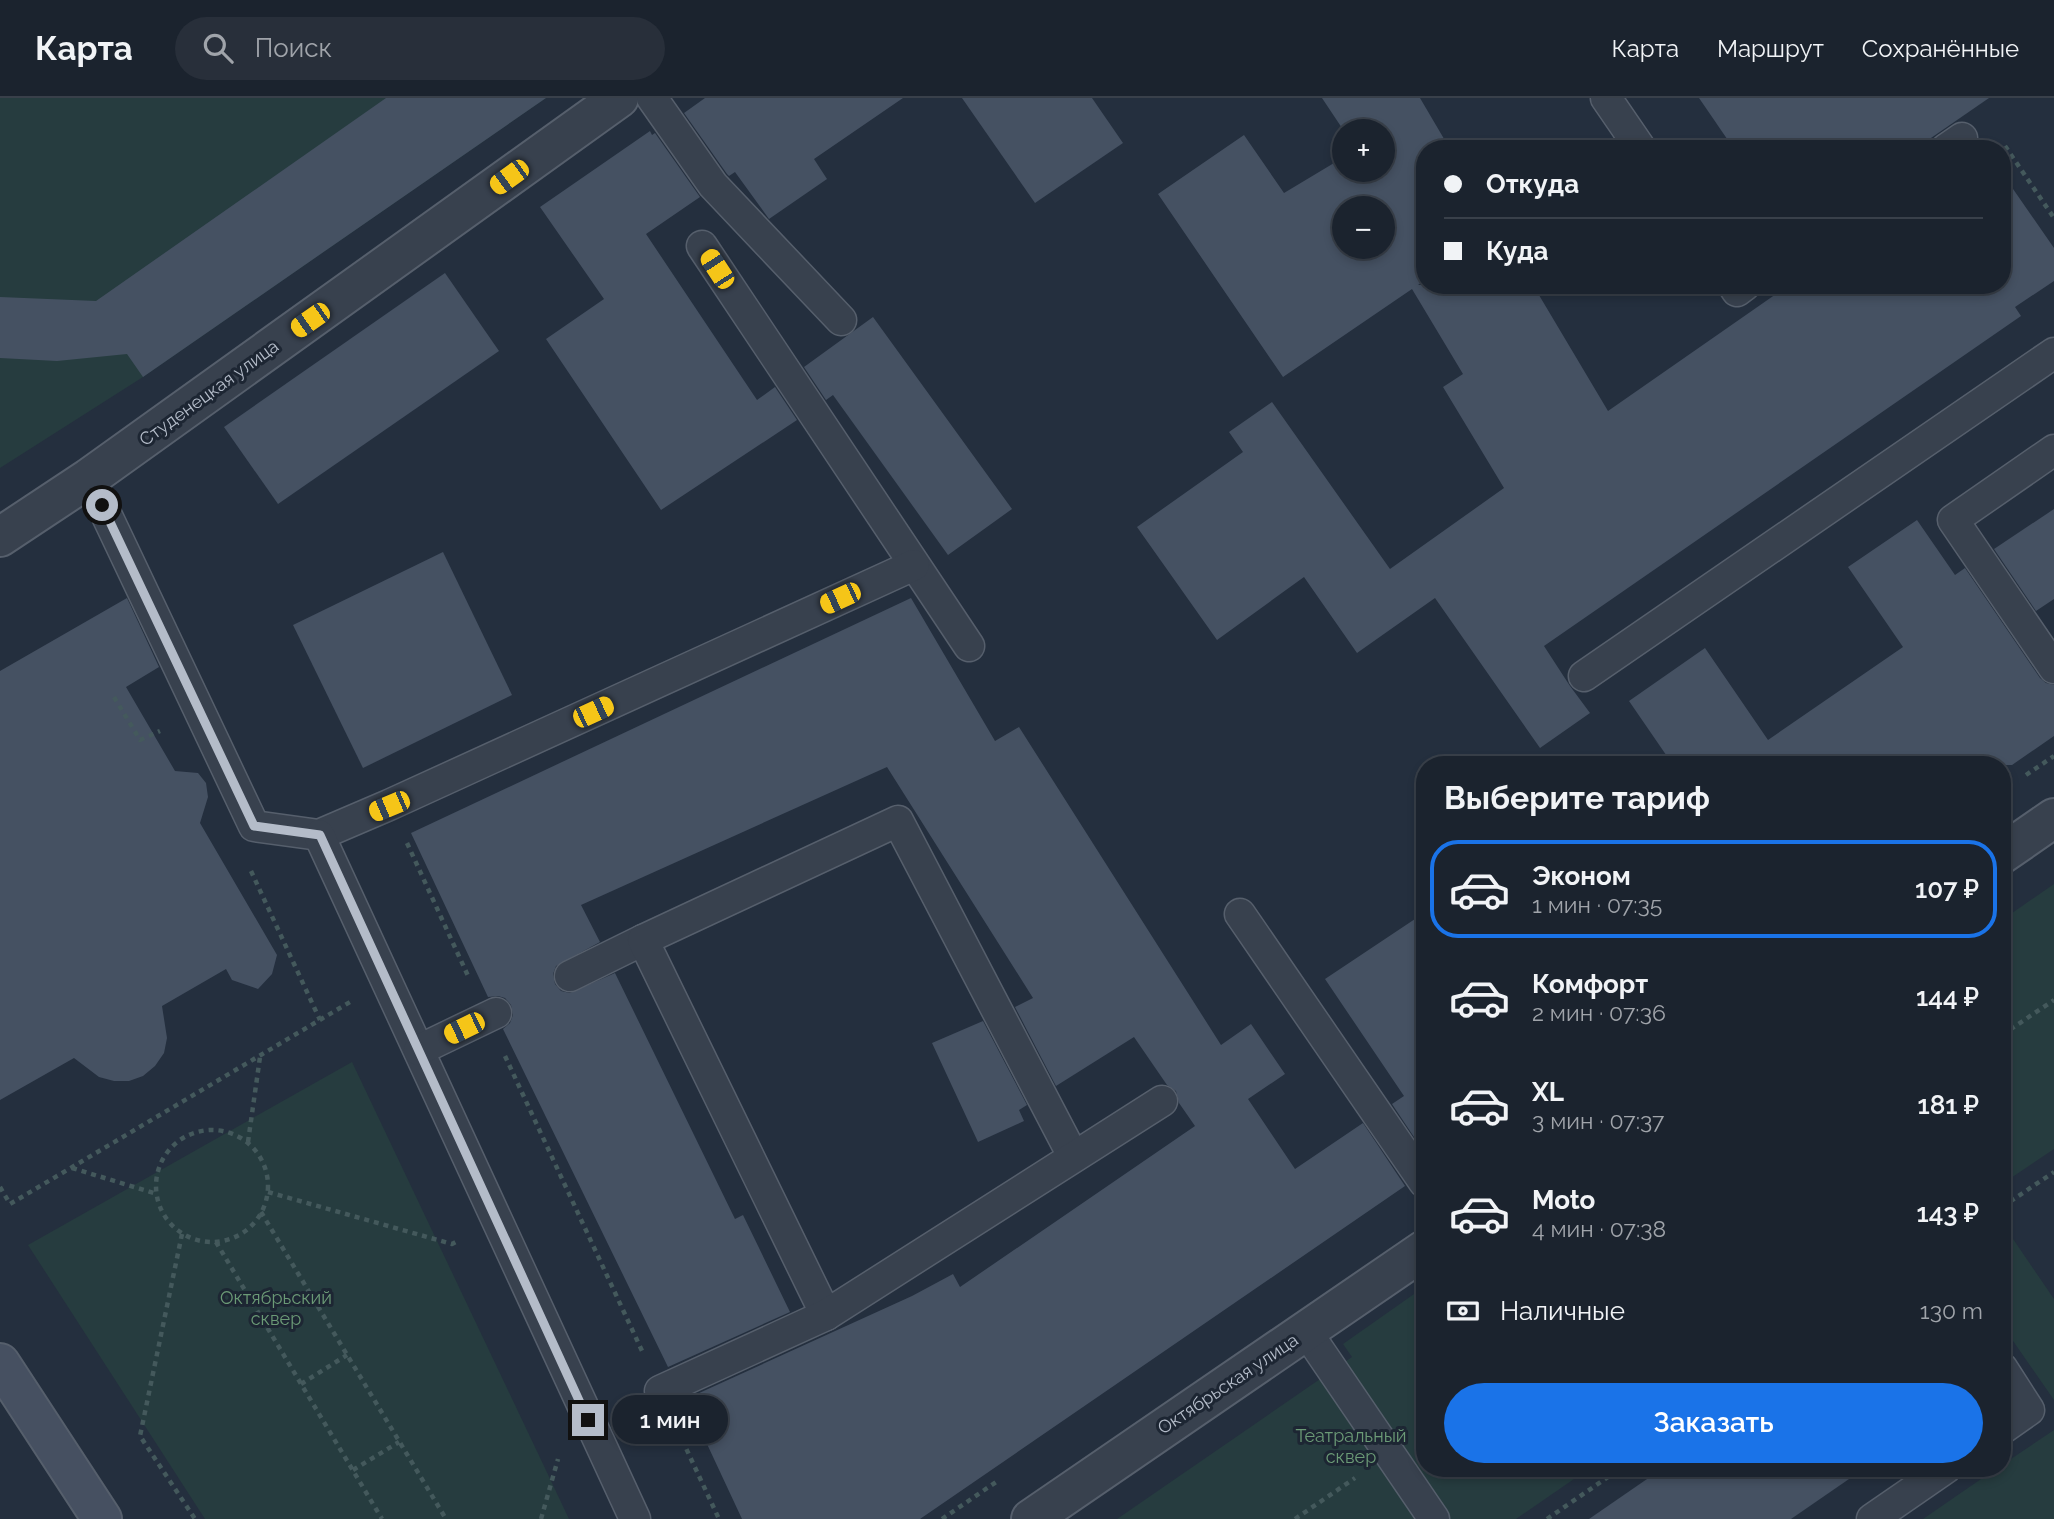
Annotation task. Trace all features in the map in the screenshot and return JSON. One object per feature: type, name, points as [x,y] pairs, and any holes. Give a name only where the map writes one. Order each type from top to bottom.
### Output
[{"type":"main road","points":[[0,1363],[102,1519]]},
{"type":"street","name":"Студенецкая улица","points":[[0,537],[89,478],[620,98]]},
{"type":"street","points":[[2011,847],[2054,818]]},
{"type":"street","name":"Октябрьская улица","points":[[1031,1519],[1416,1255]]},
{"type":"lane","points":[[652,98],[713,185],[841,320]]},
{"type":"lane","points":[[1606,98],[1635,140]]},
{"type":"lane","points":[[702,246],[969,646]]},
{"type":"lane","points":[[1584,676],[2054,353]]},
{"type":"lane","points":[[2054,450],[1953,520],[2054,668]]},
{"type":"lane","points":[[89,478],[254,826],[320,835],[389,806],[914,565]]},
{"type":"lane","points":[[570,976],[898,821],[1073,1156]]},
{"type":"lane","points":[[320,835],[635,1519]]},
{"type":"lane","points":[[1240,914],[1416,1170]]},
{"type":"lane","points":[[643,940],[826,1315]]},
{"type":"lane","points":[[419,1050],[491,1015]]},
{"type":"lane","points":[[660,1391],[826,1315],[1162,1101]]},
{"type":"lane","points":[[1306,1331],[1434,1519]]},
{"type":"lane","points":[[2011,1382],[2029,1410],[2011,1423]]},
{"type":"lane","points":[[1872,1519],[1933,1477]]},
{"type":"path","points":[[2011,155],[2054,218]]},
{"type":"path","points":[[114,697],[139,740]]},
{"type":"path","points":[[389,806],[491,1015],[719,1519]]},
{"type":"path","points":[[0,1187],[10,1204],[387,980]]},
{"type":"path","points":[[2011,1029],[2054,1000]]},
{"type":"path","points":[[248,1142],[260,1056]]},
{"type":"path","points":[[215,1130],[235,1135],[248,1142],[257,1152],[268,1178],[268,1192],[261,1212],[248,1229],[216,1242],[202,1241],[182,1234],[163,1214],[157,1194],[156,1179],[166,1153],[181,1139],[200,1131],[215,1130]]},
{"type":"path","points":[[71,1168],[157,1194]]},
{"type":"path","points":[[2011,1201],[2054,1172]]},
{"type":"path","points":[[268,1192],[452,1244],[499,1223]]},
{"type":"path","points":[[261,1212],[446,1519]]},
{"type":"path","points":[[182,1234],[140,1436],[195,1519]]},
{"type":"path","points":[[216,1242],[382,1519]]},
{"type":"path","points":[[301,1384],[347,1355]]},
{"type":"path","points":[[352,1470],[399,1442]]},
{"type":"path","points":[[942,1519],[1007,1474]]},
{"type":"path","points":[[1547,1519],[1608,1477]]},
{"type":"green space","points":[[0,98],[546,98],[143,377],[0,468]]},
{"type":"green space","points":[[2054,884],[2054,1149],[2011,1178],[2011,914]]},
{"type":"green space","name":"Октябрьский сквер","points":[[352,1062],[569,1519],[205,1519],[28,1245]]},
{"type":"green space","points":[[2011,1236],[2054,1299],[2054,1400],[2011,1338]]},
{"type":"green space","name":"Театральный сквер","points":[[1416,1293],[1416,1477],[1577,1477],[1516,1519],[1117,1519],[1352,1357],[1343,1344]]},
{"type":"green space","points":[[2054,1430],[2054,1519],[1923,1519],[1984,1477],[2011,1477],[2011,1459]]},
{"type":"building","points":[[386,98],[546,98],[143,377],[127,354],[57,361],[0,358],[0,297],[96,301]]},
{"type":"building","points":[[705,98],[903,98],[814,159],[827,179],[769,219],[735,172],[729,176],[727,174],[684,113]]},
{"type":"building","points":[[962,98],[1092,98],[1123,143],[1035,203]]},
{"type":"building","points":[[1322,98],[1420,98],[1445,140],[1416,140],[1416,294],[1538,294],[1608,411],[1776,294],[2011,294],[2011,186],[2054,248],[2054,281],[2015,307],[2021,316],[1544,646],[1590,713],[1540,748],[1435,598],[1357,653],[1304,577],[1217,640],[1137,527],[1243,452],[1229,432],[1272,402],[1390,569],[1504,488],[1443,387],[1463,374],[1412,289],[1283,377],[1158,194],[1244,135],[1284,193],[1332,164],[1332,182],[1395,182],[1395,119],[1336,119]]},
{"type":"building","points":[[1699,98],[1989,98],[1928,140],[1728,140]]},
{"type":"building","points":[[650,131],[652,135],[655,133],[700,197],[646,234],[757,400],[775,387],[797,420],[661,510],[546,339],[604,299],[540,207]]},
{"type":"building","points":[[445,273],[499,351],[278,504],[224,427]]},
{"type":"building","points":[[873,317],[1012,509],[948,555],[833,395],[826,400],[804,367]]},
{"type":"building","points":[[2054,509],[2054,599],[2036,611],[1994,549]]},
{"type":"building","points":[[1917,520],[1955,575],[1965,568],[2040,678],[2054,685],[2054,736],[2012,765],[2011,756],[1667,756],[1629,701],[1705,648],[1768,740],[1903,647],[1848,567]]},
{"type":"building","points":[[443,552],[512,695],[363,768],[293,625]]},
{"type":"building","points":[[127,598],[159,667],[126,687],[175,771],[198,773],[206,783],[208,797],[200,823],[277,955],[272,974],[258,989],[232,980],[226,969],[162,1006],[167,1038],[164,1053],[155,1066],[143,1076],[129,1081],[114,1081],[99,1077],[74,1058],[0,1100],[0,671]]},
{"type":"building","points":[[911,598],[995,741],[1019,727],[1221,1045],[1251,1024],[1285,1074],[1248,1099],[1295,1169],[1363,1123],[1405,1186],[920,1519],[742,1519],[686,1399],[912,1296],[953,1274],[960,1287],[1195,1126],[1179,1103],[1176,1091],[1167,1085],[1134,1037],[1056,1086],[1015,1007],[1033,998],[887,767],[581,905],[600,942],[556,966],[553,974],[555,984],[561,991],[570,993],[615,973],[735,1219],[743,1215],[790,1312],[668,1367],[503,1029],[510,1023],[513,1015],[511,1005],[505,998],[488,997],[411,833]]},
{"type":"building","points":[[1416,918],[1416,1140],[1392,1104],[1404,1096],[1325,979]]},
{"type":"building","points":[[983,1021],[1027,1105],[1019,1110],[1024,1121],[978,1142],[932,1043]]},
{"type":"building","points":[[1650,1477],[1852,1477],[1791,1519],[1589,1519]]},
{"type":"route","points":[[102,505],[254,826],[320,835],[588,1420]]}]
